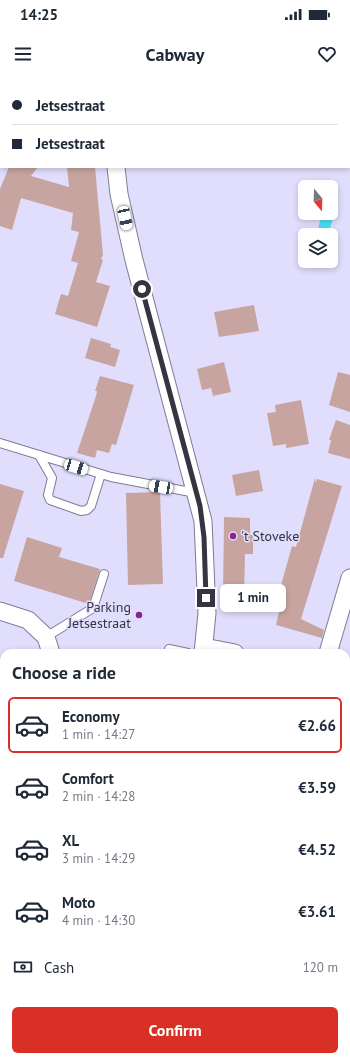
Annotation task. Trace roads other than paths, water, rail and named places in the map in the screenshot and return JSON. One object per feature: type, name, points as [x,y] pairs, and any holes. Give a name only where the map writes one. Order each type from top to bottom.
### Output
[{"type":"street","points":[[116,168],[119,194],[134,260],[197,493],[203,522],[207,613],[203,649]]},
{"type":"street","points":[[329,649],[350,578]]},
{"type":"street","points":[[0,611],[28,620],[48,645]]},
{"type":"lane","points":[[0,443],[101,474],[197,493]]},
{"type":"lane","points":[[39,455],[52,478],[48,495],[50,500],[81,511],[87,510],[91,506],[101,474]]},
{"type":"lane","points":[[48,645],[93,608],[104,574]]},
{"type":"water","points":[[320,220],[332,220],[330,228],[318,228]]},
{"type":"place","name":"'t Stoveke","points":[[233,536]]},
{"type":"place","name":"Parking Jetsestraat","points":[[139,615]]}]
